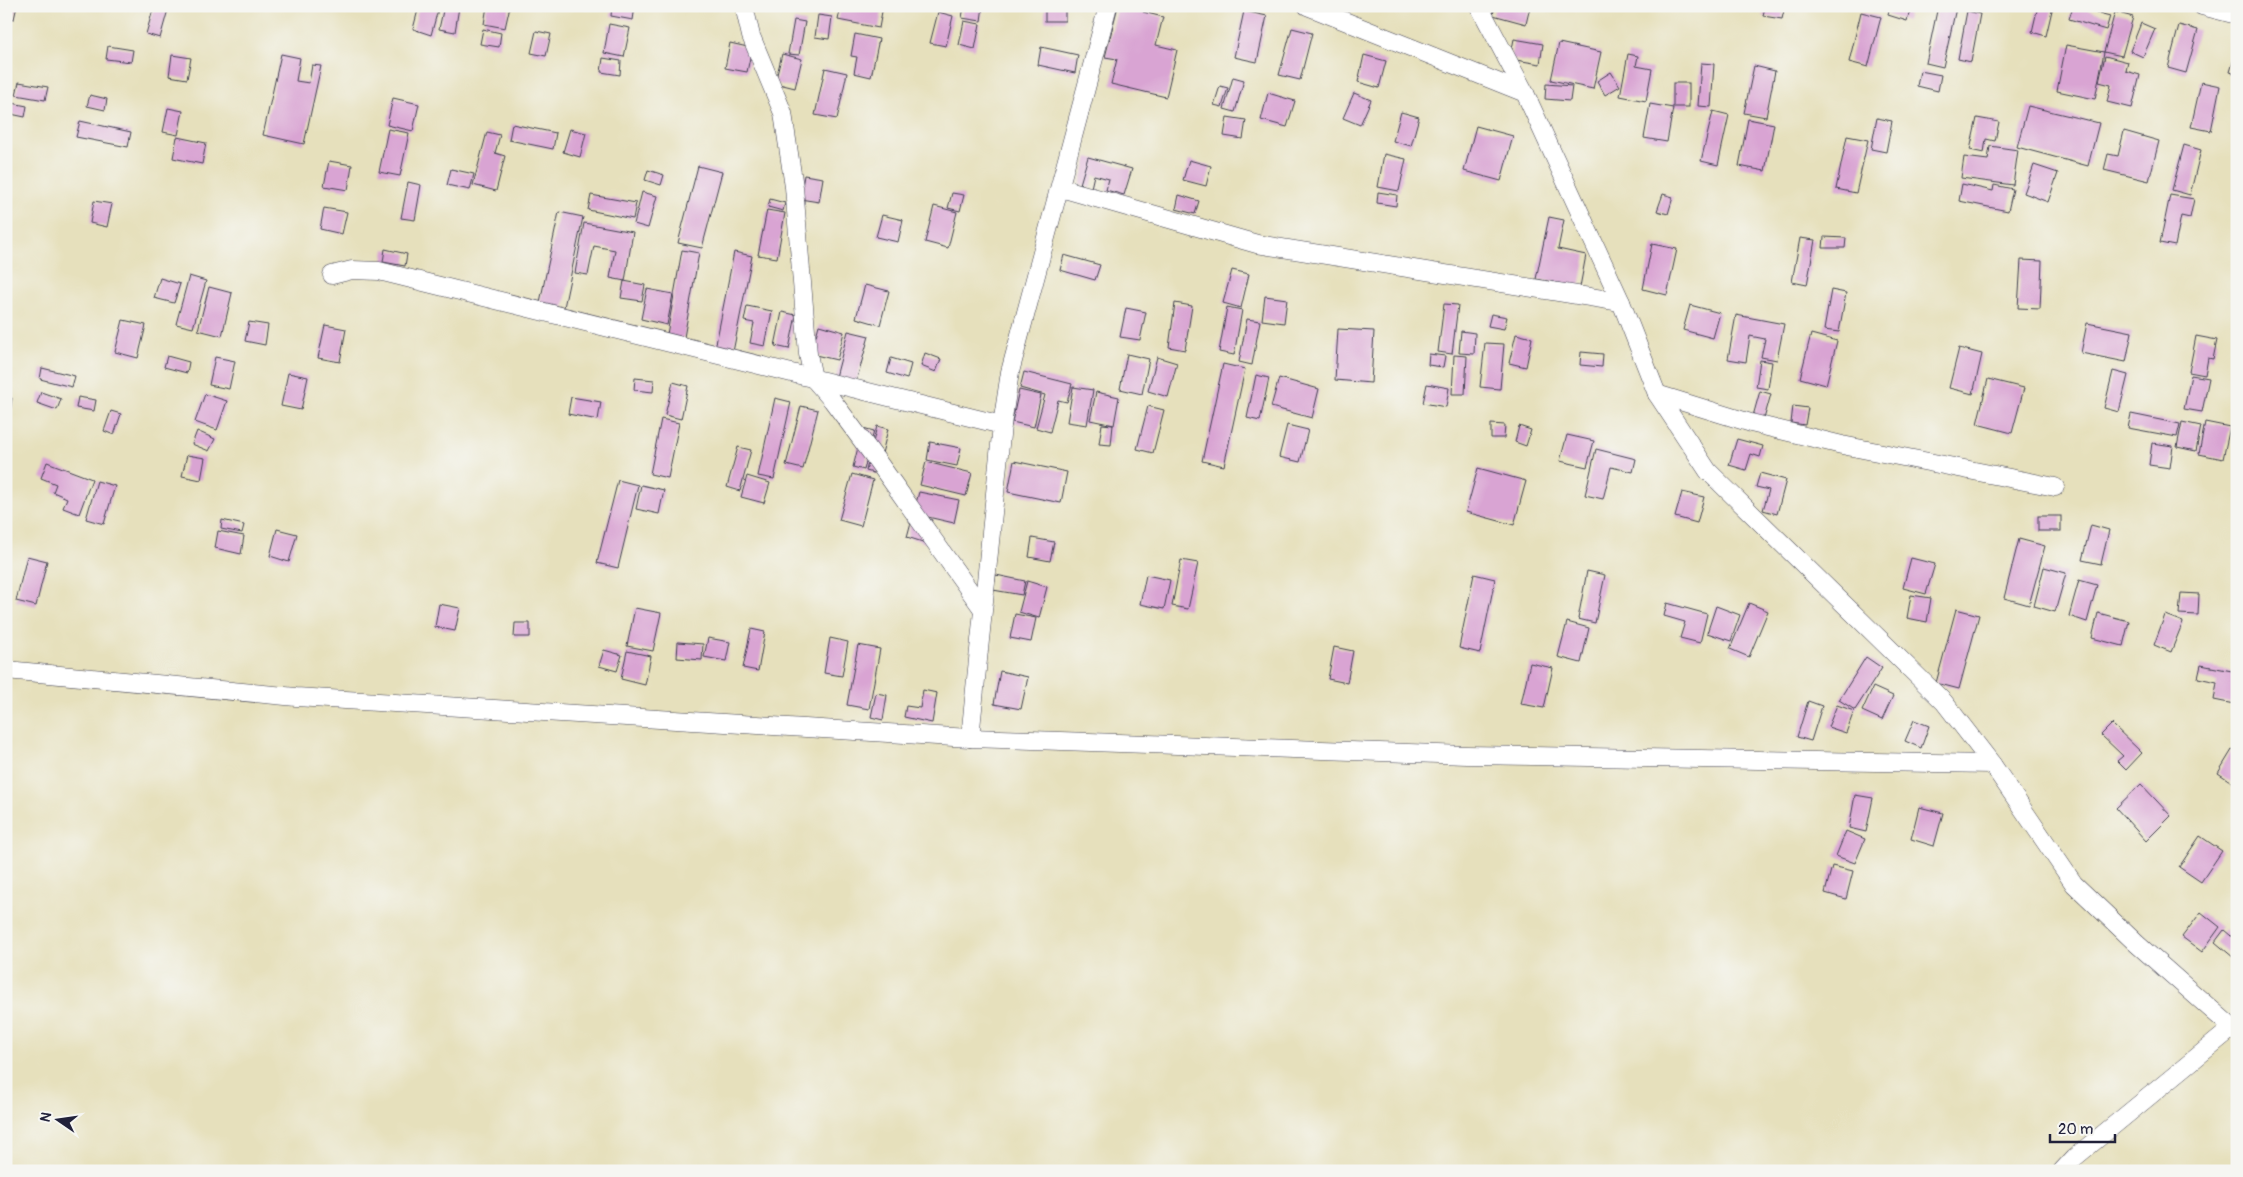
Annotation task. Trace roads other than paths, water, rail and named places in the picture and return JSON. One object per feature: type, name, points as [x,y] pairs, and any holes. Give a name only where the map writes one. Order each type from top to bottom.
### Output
[{"type":"street","points":[[744,6],[751,36],[783,113],[794,187],[808,354],[813,378],[832,400],[878,462],[982,608]]},
{"type":"street","points":[[970,738],[1002,425],[1010,372],[1061,188],[1108,6]]},
{"type":"street","points":[[1307,6],[1525,93]]},
{"type":"street","points":[[1479,6],[1525,93],[1621,302],[1657,394],[1708,471],[1944,702],[1992,764],[2074,884],[2137,944],[2234,1030],[2074,1158],[2062,1171]]},
{"type":"street","points":[[2202,6],[2237,15]]},
{"type":"street","points":[[1061,188],[1257,244],[1621,302]]},
{"type":"street","points":[[332,275],[352,270],[379,271],[1002,425]]},
{"type":"street","points":[[1657,394],[1751,423],[1833,442],[2055,487]]},
{"type":"street","points":[[6,670],[296,697],[970,738],[1467,755],[1992,764]]}]
